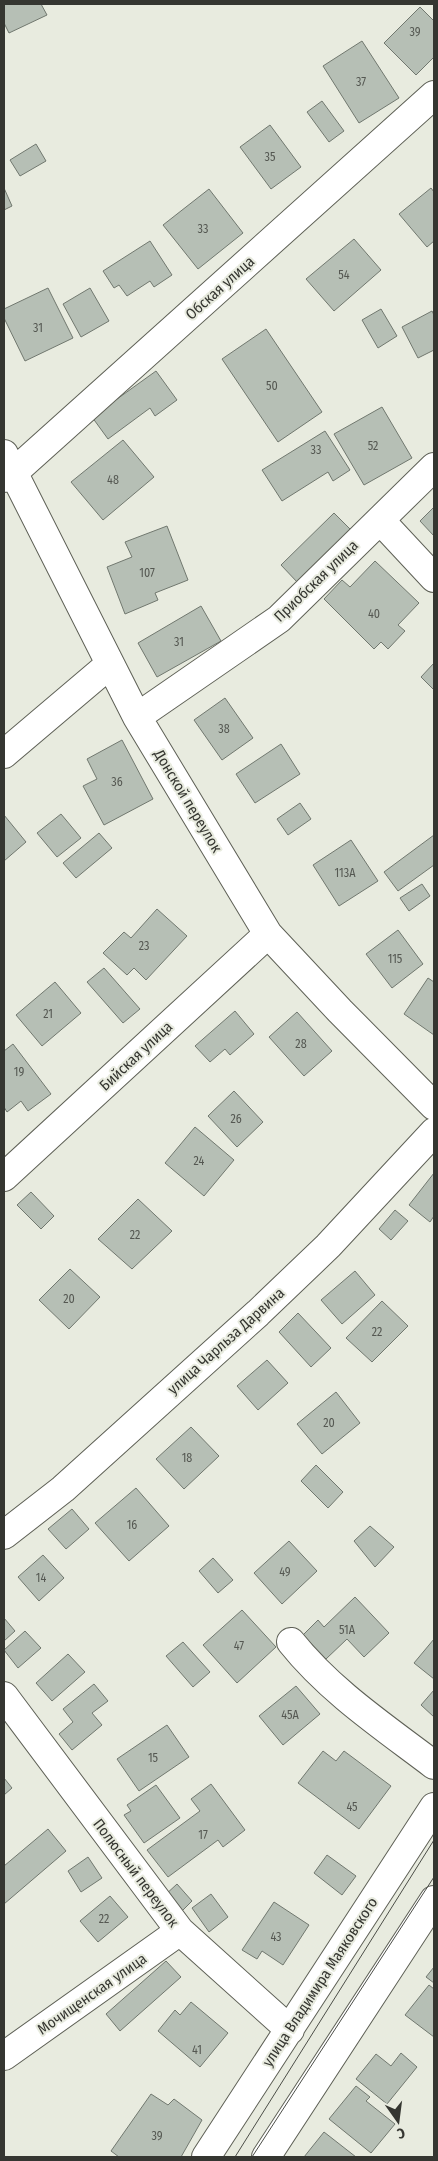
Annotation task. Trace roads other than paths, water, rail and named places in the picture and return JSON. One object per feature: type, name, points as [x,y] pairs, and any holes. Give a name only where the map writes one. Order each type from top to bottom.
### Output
[{"type":"street","name":"Обская улица","points":[[7,468],[434,95]]},
{"type":"street","name":"Приобская улица","points":[[137,717],[279,618],[434,467]]},
{"type":"street","name":"Донской переулок","points":[[7,468],[137,717],[268,934],[340,1011],[434,1106]]},
{"type":"street","points":[[380,520],[434,578]]},
{"type":"street","points":[[4,754],[110,665]]},
{"type":"street","name":"Бийская улица","points":[[4,1178],[268,934]]},
{"type":"street","name":"улица Чарльза Дарвина","points":[[4,1535],[63,1489],[258,1313],[328,1246],[434,1132]]},
{"type":"street","points":[[291,1642],[310,1666],[338,1691],[434,1766]]},
{"type":"street","name":"Полюсный переулок","points":[[4,1696],[180,1932],[290,2030]]},
{"type":"street","name":"улица Владимира Маяковского","points":[[206,2157],[434,1807]]},
{"type":"street","points":[[266,2157],[434,1900]]},
{"type":"street","name":"Мочищенская улица","points":[[4,2056],[180,1932]]},
{"type":"tram line","points":[[235,2157],[434,1840]]},
{"type":"tram line","points":[[252,2157],[434,1877]]}]
